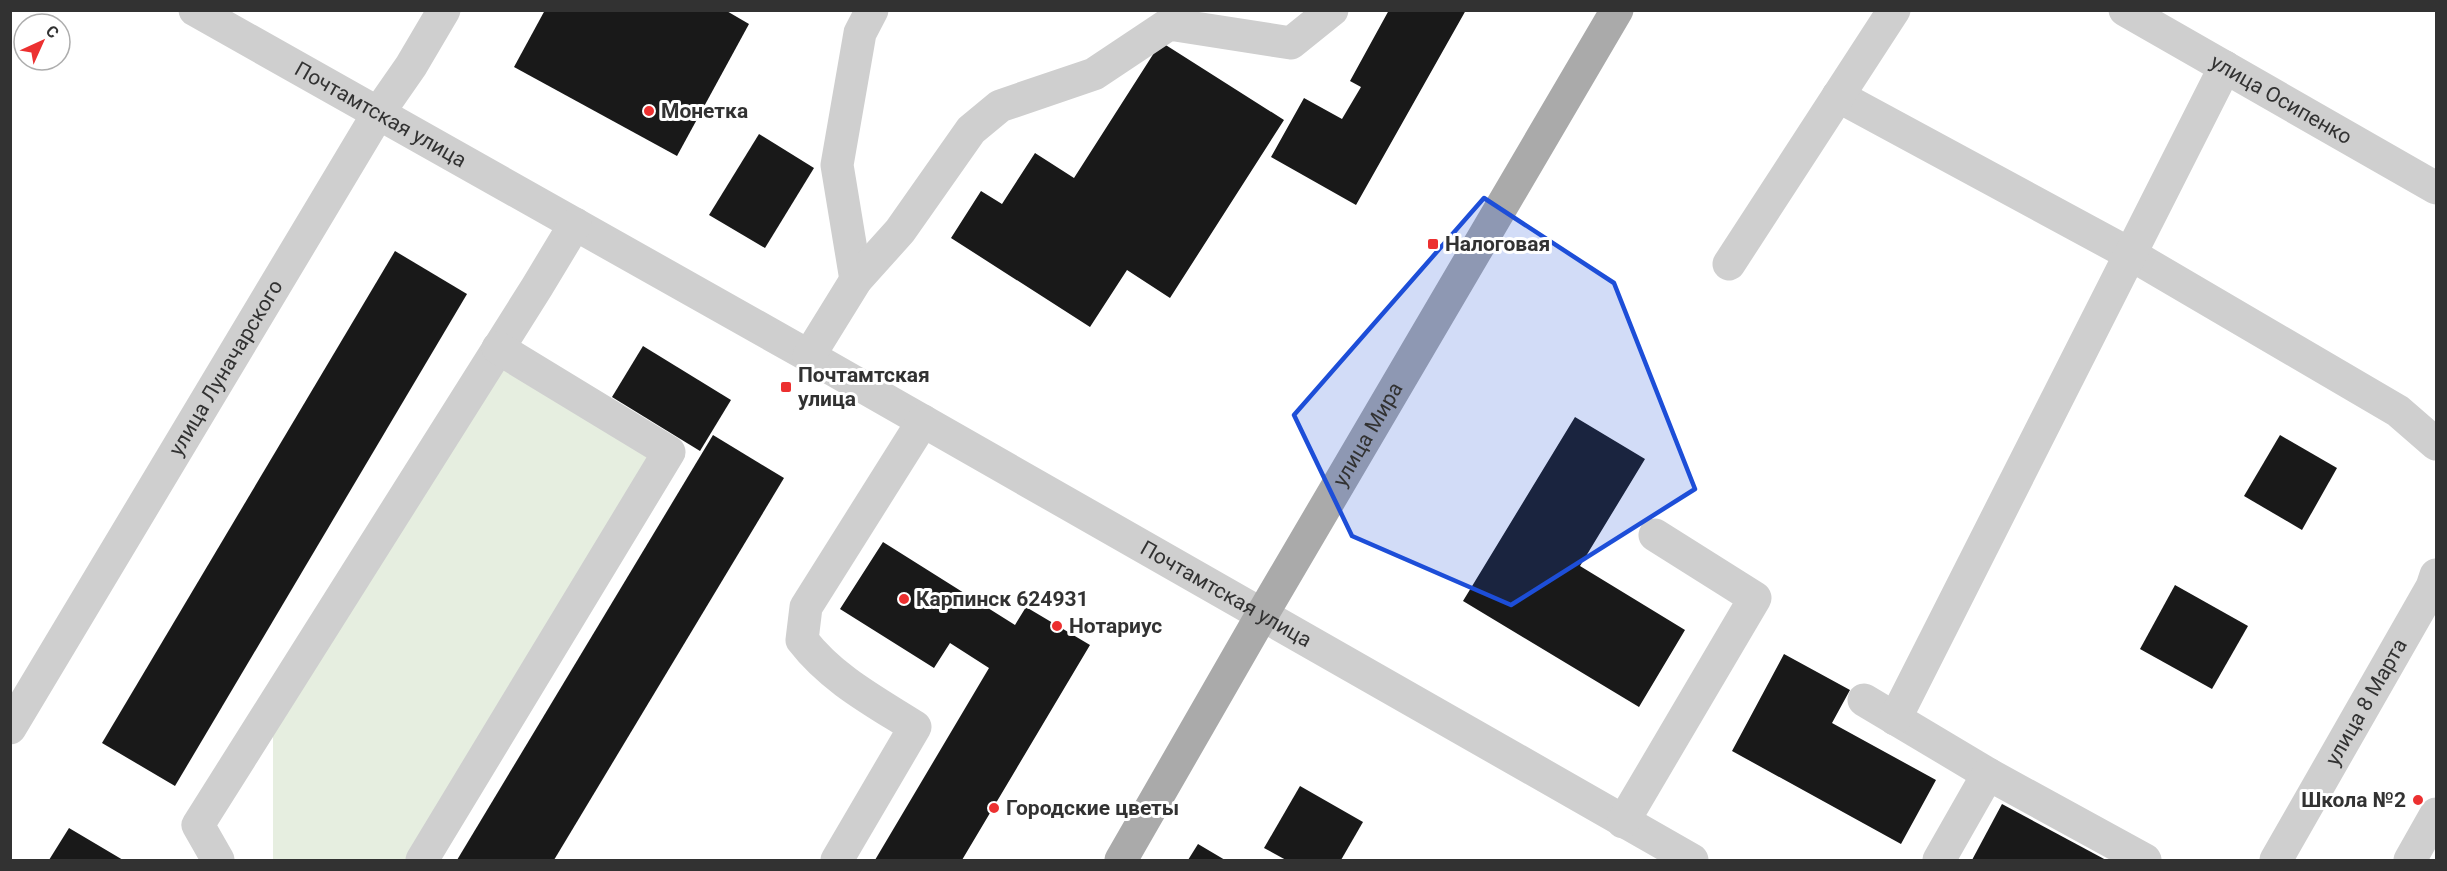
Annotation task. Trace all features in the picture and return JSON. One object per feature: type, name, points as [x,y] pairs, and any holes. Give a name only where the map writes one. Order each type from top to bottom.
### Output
[{"type":"main road","name":"улица Мира","points":[[1121,861],[1263,613],[1617,10]]},
{"type":"street","name":"Почтамтская улица","points":[[195,10],[1263,613],[1692,861]]},
{"type":"street","name":"улица Луначарского","points":[[10,728],[379,112],[411,66],[444,10]]},
{"type":"street","points":[[856,280],[837,165],[860,33],[872,10]]},
{"type":"street","points":[[809,356],[856,280],[900,231],[971,130],[1000,106],[1094,74],[1169,24],[1291,43],[1332,10]]},
{"type":"street","points":[[1729,264],[1894,10]]},
{"type":"street","name":"улица Осипенко","points":[[2125,10],[2436,188]]},
{"type":"street","points":[[1895,719],[2225,68]]},
{"type":"street","points":[[1839,96],[2130,254],[2398,411],[2436,444]]},
{"type":"street","points":[[218,861],[198,825],[575,224]]},
{"type":"street","points":[[422,861],[669,452],[498,348]]},
{"type":"street","points":[[837,861],[915,727],[846,684],[816,657],[802,640],[806,607],[923,421]]},
{"type":"street","points":[[1623,822],[1755,598],[1655,535]]},
{"type":"street","name":"улица 8 Марта","points":[[2276,861],[2435,584]]},
{"type":"street","points":[[1864,700],[1988,774],[2145,861]]},
{"type":"street","points":[[1939,861],[1988,774]]},
{"type":"street","points":[[2410,861],[2436,814]]},
{"type":"highlighted area","points":[[1484,198],[1614,283],[1695,489],[1511,605],[1352,536],[1294,415]]},
{"type":"shaded area","points":[[501,360],[655,452],[406,860],[273,860],[273,732]]},
{"type":"building","name":"Монетка","points":[[545,10],[725,10],[749,24],[677,156],[514,67]]},
{"type":"building","points":[[1389,10],[1466,10],[1356,205],[1271,157],[1304,98],[1342,119],[1361,87],[1350,81]]},
{"type":"building","points":[[1161,42],[1284,120],[1170,298],[1127,270],[1090,327],[951,238],[981,191],[1002,204],[1035,153],[1074,178]]},
{"type":"building","points":[[759,134],[814,168],[765,248],[709,215]]},
{"type":"building","points":[[395,251],[467,294],[175,786],[102,743]]},
{"type":"building","points":[[643,346],[731,400],[700,451],[612,397]]},
{"type":"building","points":[[1575,417],[1645,459],[1580,566],[1685,630],[1639,707],[1463,601]]},
{"type":"building","points":[[713,435],[784,478],[554,860],[457,860]]},
{"type":"building","points":[[2280,435],[2337,468],[2302,530],[2244,496]]},
{"type":"building","points":[[883,542],[1015,625],[1026,607],[1090,645],[962,860],[875,860],[989,668],[950,643],[934,668],[840,609]]},
{"type":"building","points":[[2175,585],[2248,626],[2212,689],[2140,649]]},
{"type":"building","points":[[1784,654],[1850,690],[1832,723],[1936,780],[1901,844],[1732,751]]},
{"type":"building","points":[[1300,786],[1363,822],[1341,860],[1286,860],[1264,848]]},
{"type":"building","points":[[2002,804],[2106,860],[1972,860]]},
{"type":"building","points":[[69,828],[123,860],[49,860]]},
{"type":"building","points":[[1198,844],[1225,860],[1188,860]]},
{"type":"place","name":"Монетка","points":[[649,111]]},
{"type":"place","name":"Налоговая","points":[[1433,244]]},
{"type":"place","name":"Почтамтская улица","points":[[786,387]]},
{"type":"place","name":"Карпинск 624931","points":[[904,599]]},
{"type":"place","name":"Нотариус","points":[[1057,626]]},
{"type":"place","name":"Школа №2","points":[[2418,800]]},
{"type":"place","name":"Городские цветы","points":[[994,808]]}]
